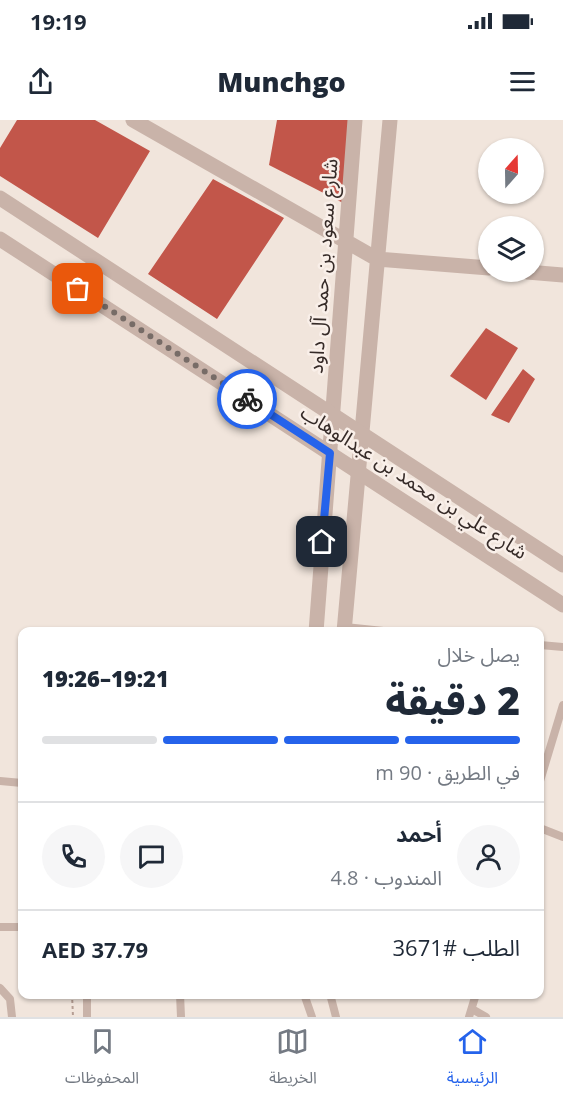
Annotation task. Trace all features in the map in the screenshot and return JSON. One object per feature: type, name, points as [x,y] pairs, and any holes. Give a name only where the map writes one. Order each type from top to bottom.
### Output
[{"type":"street","points":[[134,120],[346,239],[377,259],[478,267]]},
{"type":"street","name":"شارع سعود بن حمد آل داود","points":[[315,627],[355,120]]},
{"type":"street","points":[[344,627],[390,120]]},
{"type":"street","points":[[0,198],[563,565]]},
{"type":"street","name":"شارع علي بن محمد بن عبدالوهاب","points":[[0,239],[563,605]]},
{"type":"street","points":[[544,273],[563,274]]},
{"type":"lane","points":[[544,645],[563,647]]},
{"type":"lane","points":[[544,768],[563,705]]},
{"type":"lane","points":[[0,782],[18,783]]},
{"type":"lane","points":[[544,830],[563,837]]},
{"type":"lane","points":[[0,927],[18,927]]},
{"type":"lane","points":[[0,988],[10,999],[12,1017]]},
{"type":"lane","points":[[87,999],[87,1017]]},
{"type":"lane","points":[[180,999],[182,1017]]},
{"type":"lane","points":[[306,999],[312,1017]]},
{"type":"lane","points":[[331,999],[336,1017]]},
{"type":"lane","points":[[471,1013],[486,1017]]},
{"type":"path","points":[[72,999],[73,1017]]},
{"type":"building","points":[[17,120],[95,120],[150,151],[98,238],[0,176],[0,148]]},
{"type":"building","points":[[277,120],[352,120],[343,203],[269,165]]},
{"type":"building","points":[[213,179],[284,218],[217,319],[148,274]]},
{"type":"building","points":[[486,328],[518,348],[486,400],[450,376]]},
{"type":"building","points":[[523,369],[535,379],[509,423],[491,415]]},
{"type":"way so far","points":[[78,289],[247,399]]},
{"type":"route","points":[[247,399],[330,453],[322,542]]}]
